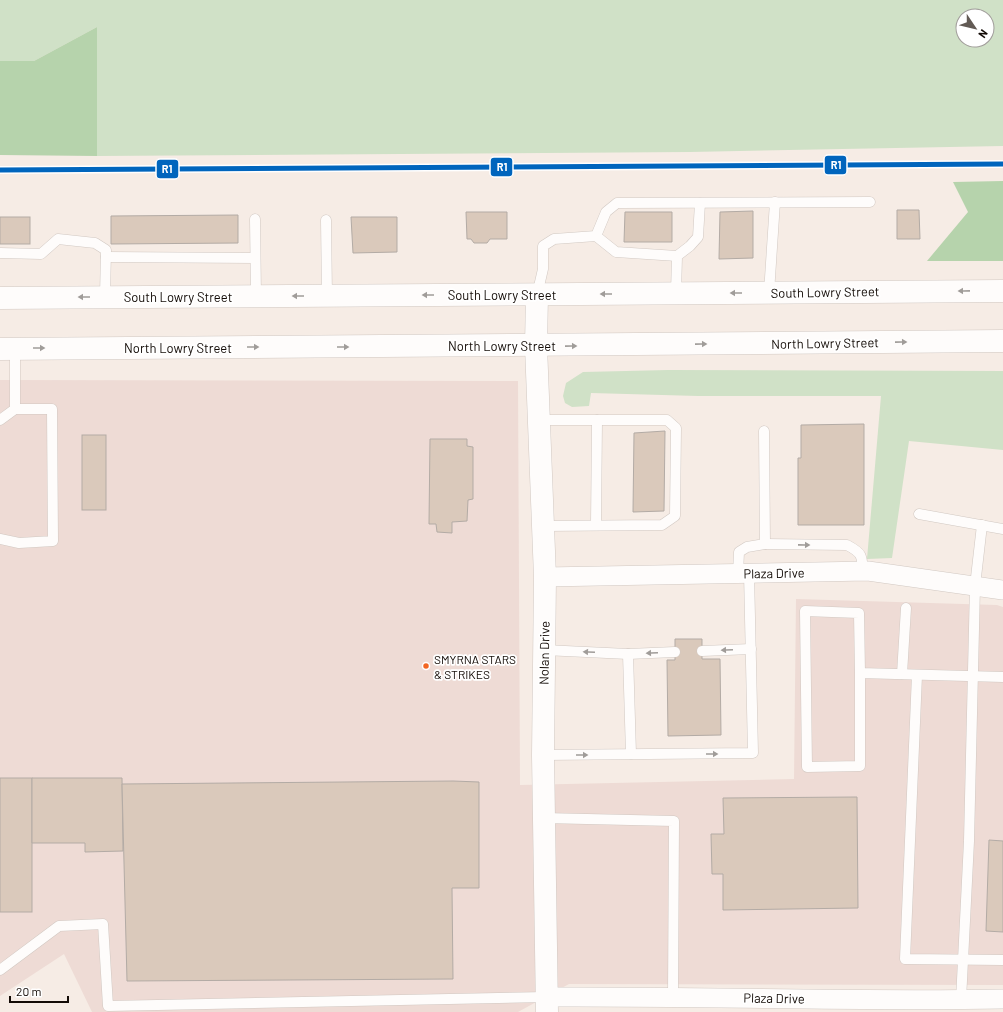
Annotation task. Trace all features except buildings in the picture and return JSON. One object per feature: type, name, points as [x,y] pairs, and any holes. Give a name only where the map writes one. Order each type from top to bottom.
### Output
[{"type":"main road","name":"South Lowry Street","points":[[0,298],[1003,291]]},
{"type":"main road","name":"Nolan Drive","points":[[537,295],[536,346],[544,577],[543,755],[546,1004]]},
{"type":"main road","name":"North Lowry Street","points":[[8,349],[1003,342]]},
{"type":"street","name":"Plaza Drive","points":[[544,577],[863,571],[1003,590]]},
{"type":"street","name":"Plaza Drive","points":[[546,1004],[673,996],[882,1006],[961,1000],[1003,999]]},
{"type":"lane","points":[[769,293],[775,202]]},
{"type":"lane","points":[[596,236],[606,212],[617,203],[870,202]]},
{"type":"lane","points":[[537,295],[543,269],[543,246],[554,239],[596,236],[616,252],[676,256],[690,246],[698,237],[700,203]]},
{"type":"lane","points":[[255,219],[256,296]]},
{"type":"lane","points":[[326,220],[327,296]]},
{"type":"lane","points":[[0,253],[41,254],[58,239],[95,243],[106,250],[105,297]]},
{"type":"lane","points":[[676,256],[676,294]]},
{"type":"lane","points":[[106,257],[255,258]]},
{"type":"lane","points":[[8,349],[15,409]]},
{"type":"lane","points":[[0,420],[15,409],[52,409],[53,541],[19,543],[0,539]]},
{"type":"lane","points":[[539,420],[667,420],[676,428],[675,516],[662,525],[543,526]]},
{"type":"lane","points":[[596,525],[597,420]]},
{"type":"lane","points":[[764,431],[764,544]]},
{"type":"lane","points":[[919,514],[1003,529]]},
{"type":"lane","points":[[961,1000],[969,841],[975,586],[982,525]]},
{"type":"lane","points":[[543,755],[753,753],[751,649],[744,574],[739,552],[747,547],[764,544],[847,545],[857,550],[862,555],[863,571]]},
{"type":"lane","points":[[902,674],[906,608]]},
{"type":"lane","points":[[805,611],[859,613],[860,673],[860,766],[807,767],[805,611]]},
{"type":"lane","points":[[702,651],[751,649]]},
{"type":"lane","points":[[544,650],[628,654],[675,652]]},
{"type":"lane","points":[[628,654],[631,754]]},
{"type":"lane","points":[[860,673],[1003,677]]},
{"type":"lane","points":[[917,675],[905,960],[1003,960]]},
{"type":"lane","points":[[544,818],[674,821],[673,996]]},
{"type":"lane","points":[[0,970],[59,926],[103,924],[108,1006],[546,1004]]},
{"type":"shaded area","points":[[0,380],[518,381],[520,785],[794,779],[796,599],[997,605],[1003,607],[1003,985],[569,984],[518,1012],[92,1012],[64,954],[0,996]]},
{"type":"green space","points":[[0,0],[1003,0],[1003,146],[690,152],[97,156],[97,27],[34,61],[0,61]]},
{"type":"green space","points":[[97,27],[97,156],[0,155],[0,61],[34,61]]},
{"type":"green space","points":[[1003,181],[1003,261],[927,261],[968,212],[953,182]]},
{"type":"green space","points":[[668,370],[1003,371],[1003,450],[909,441],[892,558],[867,559],[881,396],[698,396],[591,393],[589,406],[572,407],[565,403],[563,396],[566,383],[583,372]]},
{"type":"transit line","name":"R1","points":[[0,170],[1003,164]]},
{"type":"place","name":"SMYRNA STARS & STRIKES","points":[[426,666]]}]
